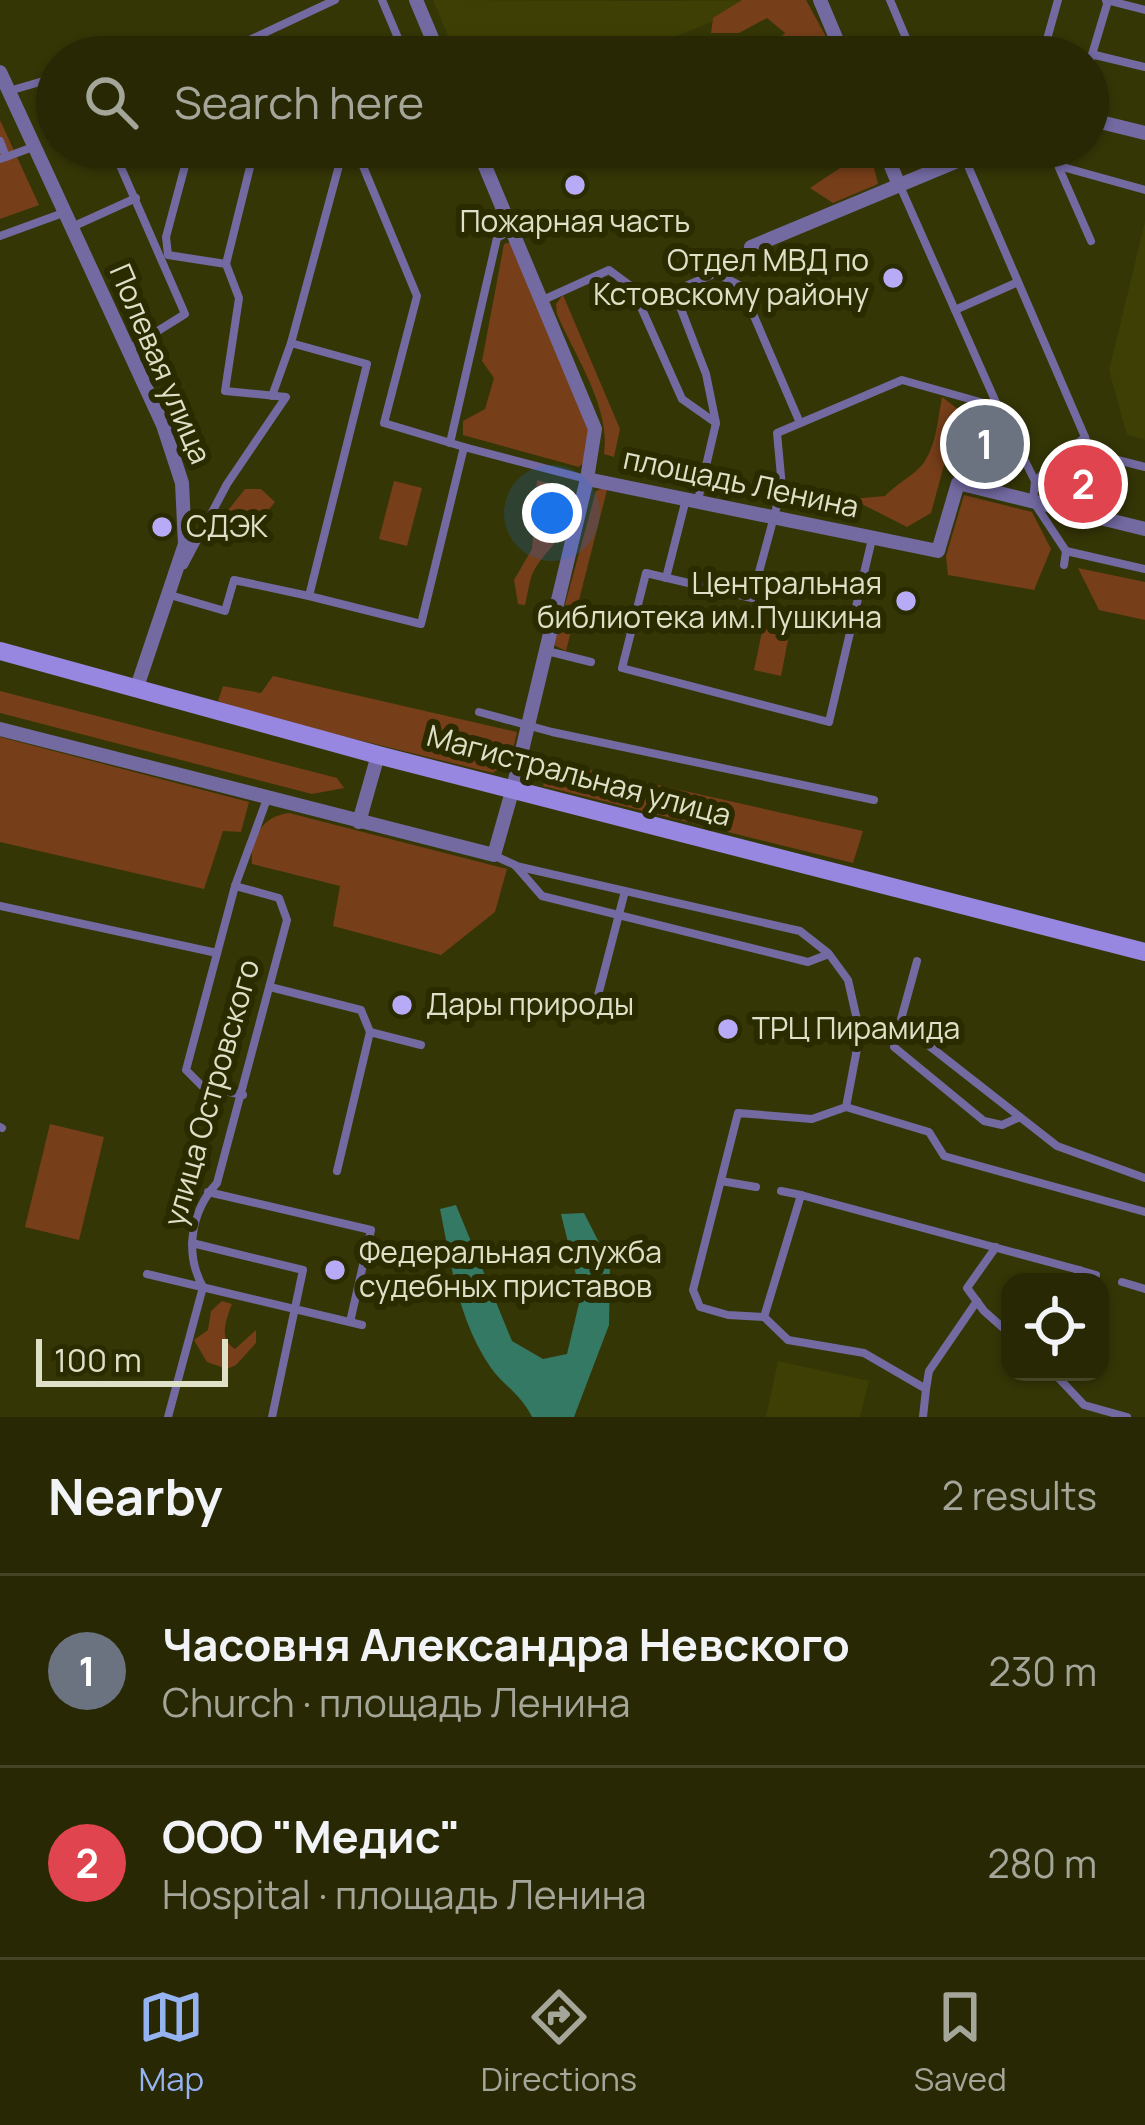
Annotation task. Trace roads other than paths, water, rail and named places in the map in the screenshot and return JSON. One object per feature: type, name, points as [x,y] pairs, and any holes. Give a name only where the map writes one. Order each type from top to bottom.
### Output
[{"type":"main road","name":"Магистральная улица","points":[[0,651],[378,755],[1145,952]]},
{"type":"street","points":[[416,0],[431,36]]},
{"type":"street","points":[[820,0],[835,36]]},
{"type":"street","name":"Полевая улица","points":[[0,72],[36,150]]},
{"type":"street","points":[[1109,124],[1145,133]]},
{"type":"street","name":"Полевая улица","points":[[44,168],[163,425],[182,483],[184,544],[137,687]]},
{"type":"street","points":[[486,168],[595,429],[587,479]]},
{"type":"street","points":[[892,168],[899,185]]},
{"type":"street","points":[[751,248],[940,168]]},
{"type":"street","name":"площадь Ленина","points":[[494,855],[587,479],[938,551],[958,483],[1145,529]]},
{"type":"street","points":[[0,729],[494,855]]},
{"type":"street","points":[[359,822],[378,755]]},
{"type":"lane","points":[[258,36],[335,0]]},
{"type":"lane","points":[[382,0],[397,36]]},
{"type":"lane","points":[[890,0],[905,36]]},
{"type":"lane","points":[[1048,36],[1058,0]]},
{"type":"lane","points":[[1099,36],[1107,0],[1145,10]]},
{"type":"lane","points":[[1109,58],[1145,67]]},
{"type":"lane","points":[[8,91],[36,83]]},
{"type":"lane","points":[[0,141],[3,158],[34,146]]},
{"type":"lane","points":[[122,168],[185,314],[128,350]]},
{"type":"lane","points":[[184,168],[166,237],[167,255],[226,264]]},
{"type":"lane","points":[[249,168],[226,264],[239,298],[225,391],[286,398],[227,484],[170,596],[225,611],[234,580],[422,624],[464,447]]},
{"type":"lane","points":[[272,396],[338,168]]},
{"type":"lane","points":[[364,168],[418,296],[384,423],[587,479]]},
{"type":"lane","points":[[968,168],[1090,453],[1145,467]]},
{"type":"lane","points":[[1060,168],[1091,241]]},
{"type":"lane","points":[[1066,168],[1145,190]]},
{"type":"lane","points":[[899,185],[1035,481],[1033,501],[1066,550],[1064,565]]},
{"type":"lane","points":[[0,236],[136,198]]},
{"type":"lane","points":[[450,442],[497,238],[512,230]]},
{"type":"lane","points":[[541,300],[610,270],[632,286],[682,399],[716,423]]},
{"type":"lane","points":[[666,578],[716,423],[706,374],[674,291],[716,273],[741,286],[800,423]]},
{"type":"lane","points":[[955,310],[1018,282]]},
{"type":"lane","points":[[291,343],[367,364],[308,596]]},
{"type":"lane","points":[[872,538],[829,722],[618,668],[646,573],[752,598],[782,487],[777,433],[902,380],[998,407]]},
{"type":"lane","points":[[1035,481],[1084,437]]},
{"type":"lane","points":[[1066,550],[1145,569]]},
{"type":"lane","points":[[547,651],[591,662]]},
{"type":"lane","points":[[479,712],[874,800]]},
{"type":"lane","points":[[243,1095],[202,1086],[186,1070],[235,886],[267,799]]},
{"type":"lane","points":[[494,855],[514,865],[800,931],[829,953],[848,980],[860,1033],[846,1107]]},
{"type":"lane","points":[[514,865],[542,896],[808,962],[829,953]]},
{"type":"lane","name":"улица Островского","points":[[168,1417],[203,1287],[194,1271],[192,1243],[199,1203],[217,1183],[287,920],[279,898],[235,886]]},
{"type":"lane","points":[[595,1007],[625,891]]},
{"type":"lane","points":[[0,906],[217,952]]},
{"type":"lane","points":[[917,962],[894,1046],[984,1121],[1002,1125],[1020,1117]]},
{"type":"lane","points":[[270,987],[361,1010],[370,1032],[338,1171]]},
{"type":"lane","points":[[900,1023],[1057,1146],[1145,1178]]},
{"type":"lane","points":[[370,1032],[421,1045]]},
{"type":"lane","points":[[926,1389],[864,1353],[788,1340],[764,1317],[700,1307],[693,1290],[738,1113],[812,1119],[846,1107],[929,1132],[944,1156],[1145,1211]]},
{"type":"lane","points":[[721,1180],[756,1187]]},
{"type":"lane","points":[[781,1191],[1089,1273]]},
{"type":"lane","points":[[208,1192],[371,1230],[350,1322]]},
{"type":"lane","points":[[764,1317],[802,1195]]},
{"type":"lane","points":[[192,1243],[303,1270],[272,1417]]},
{"type":"lane","points":[[996,1246],[967,1288],[1001,1325]]},
{"type":"lane","points":[[147,1274],[362,1325]]},
{"type":"lane","points":[[1122,1282],[1145,1289]]},
{"type":"lane","points":[[923,1417],[929,1371],[976,1301]]},
{"type":"lane","points":[[1061,1381],[1084,1405],[1127,1417]]},
{"type":"place","name":"Пожарная часть","points":[[575,185]]},
{"type":"place","name":"Отдел МВД по Кстовскому району","points":[[893,278]]},
{"type":"place","name":"Часовня Александра Невского","points":[[985,444]]},
{"type":"place","name":"ООО \"Медис\"","points":[[1083,484]]},
{"type":"place","name":"СДЭК","points":[[162,527]]},
{"type":"place","name":"Центральная библиотека им.Пушкина","points":[[906,601]]},
{"type":"place","name":"Дары природы","points":[[402,1005]]},
{"type":"place","name":"ТРЦ Пирамида","points":[[728,1029]]},
{"type":"place","name":"Федеральная служба судебных приставов","points":[[335,1270]]}]
